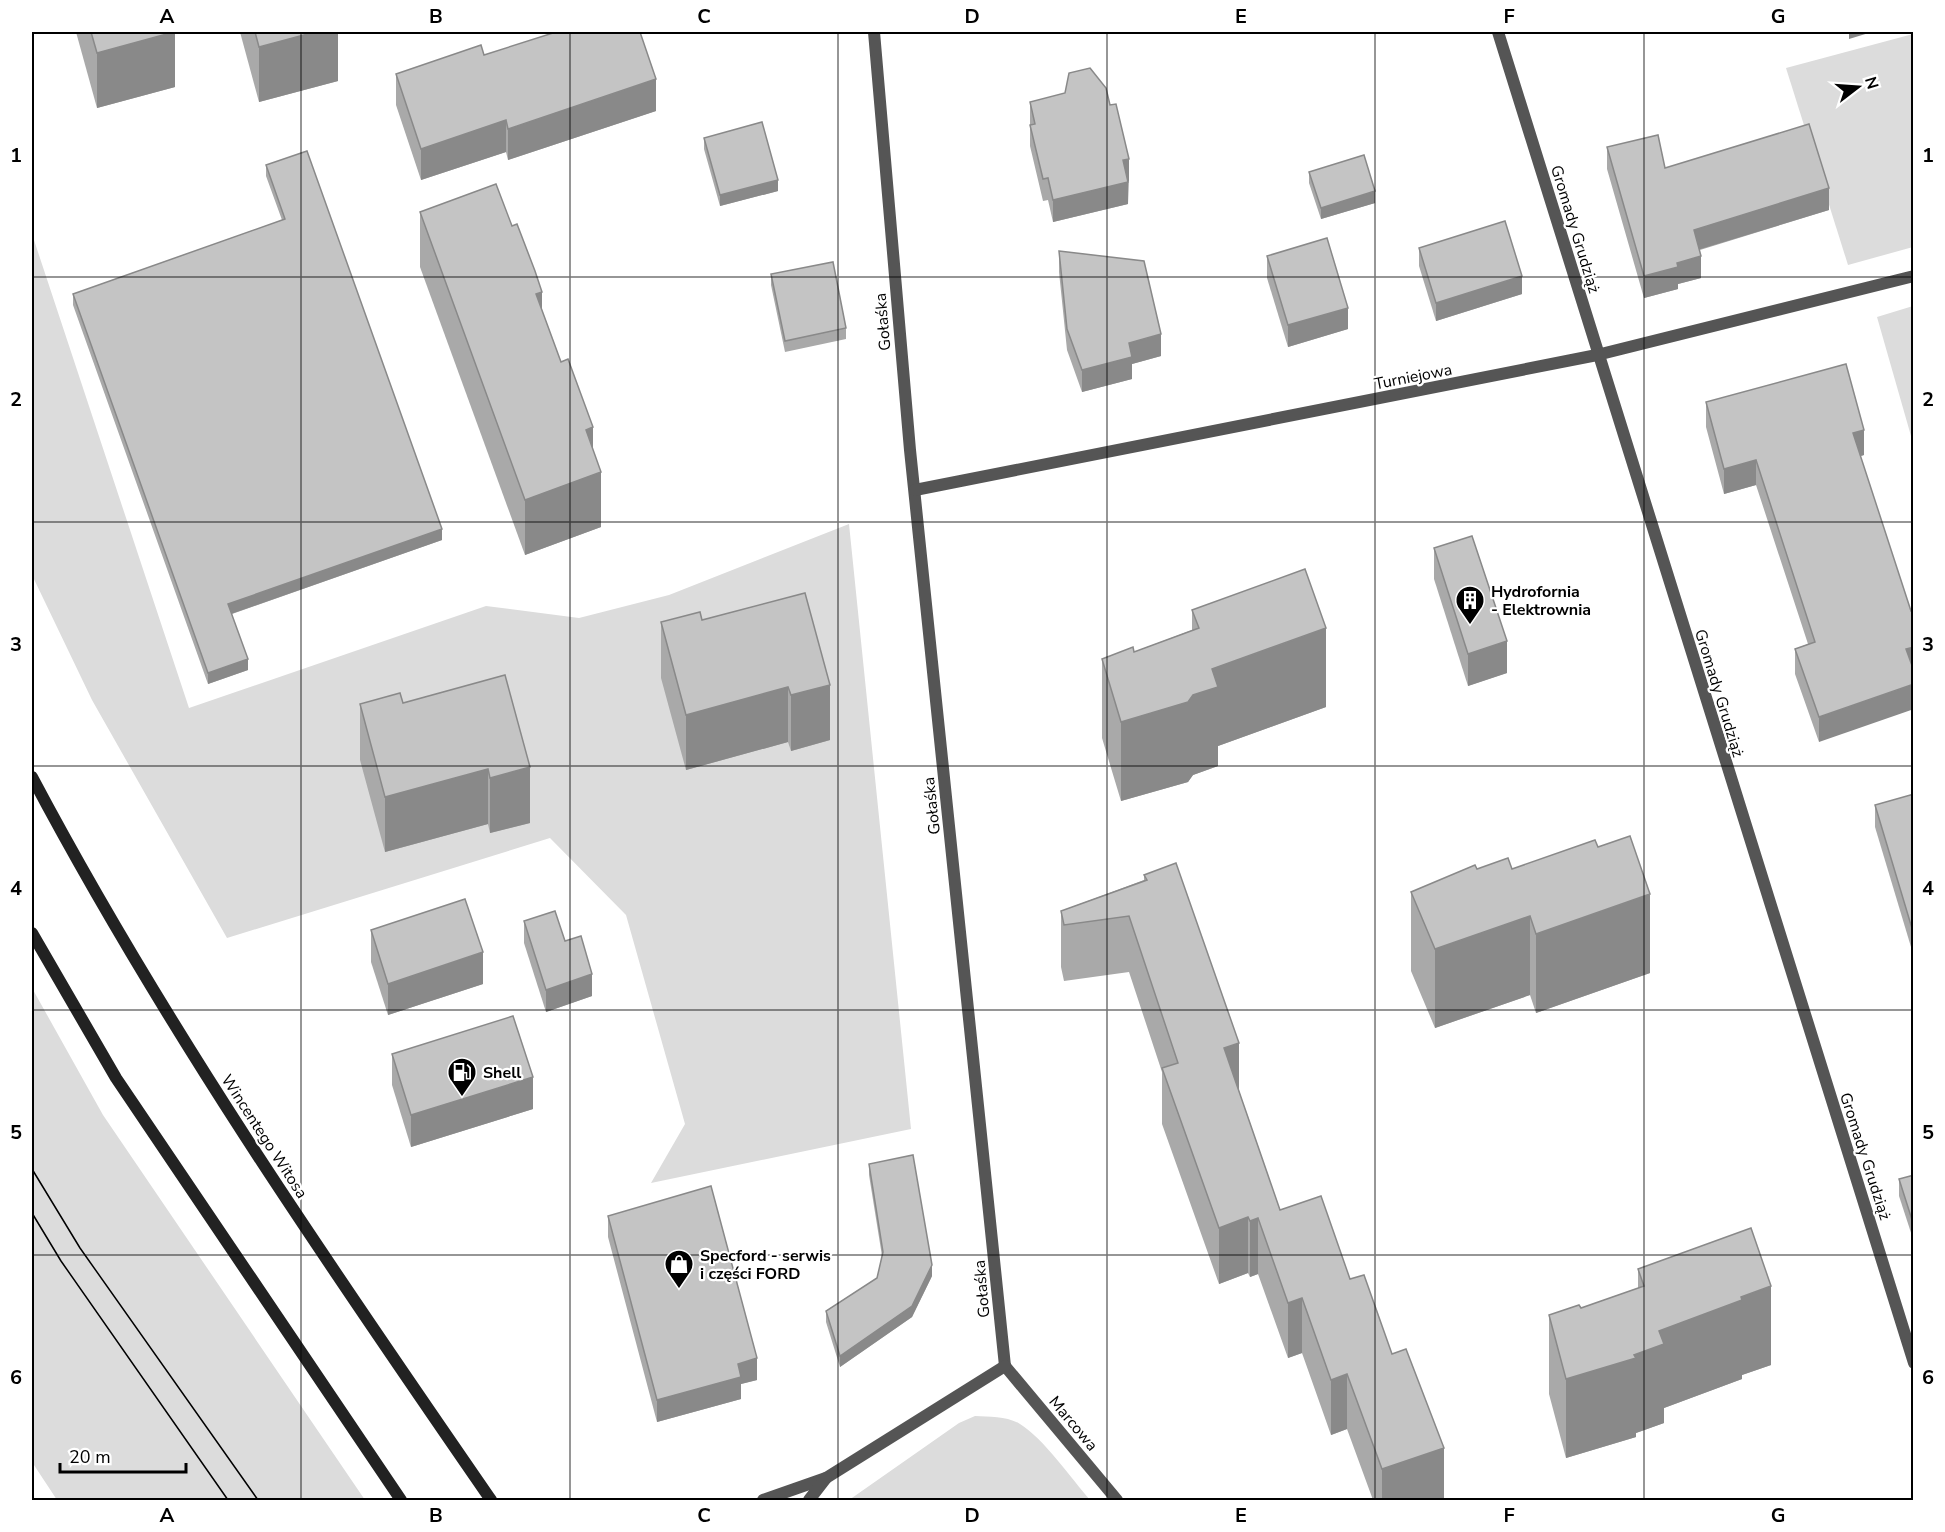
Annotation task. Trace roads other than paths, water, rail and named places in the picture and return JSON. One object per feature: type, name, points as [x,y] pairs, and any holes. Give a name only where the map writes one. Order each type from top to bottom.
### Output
[{"type":"main road","name":"Wincentego Witosa","points":[[32,777],[98,898],[236,1121],[286,1199],[491,1500]]},
{"type":"main road","points":[[32,933],[116,1078],[401,1500]]},
{"type":"street","name":"Gołaśka","points":[[874,32],[915,490],[1005,1366]]},
{"type":"street","name":"Gromady Grudziąż","points":[[1498,32],[1597,355],[1914,1363]]},
{"type":"street","name":"Turniejowa","points":[[915,490],[1597,355],[1914,276]]},
{"type":"street","points":[[763,1500],[826,1478],[1005,1366]]},
{"type":"street","name":"Marcowa","points":[[1005,1366],[1117,1500]]},
{"type":"street","points":[[809,1500],[826,1478]]},
{"type":"tram line","points":[[32,1169],[80,1248],[258,1500]]},
{"type":"tram line","points":[[32,1213],[61,1261],[228,1500]]},
{"type":"place","name":"Hydrofornia - Elektrownia","points":[[1470,626]]},
{"type":"place","name":"Shell","points":[[462,1098]]},
{"type":"place","name":"Specford - serwis i części FORD","points":[[679,1290]]}]
